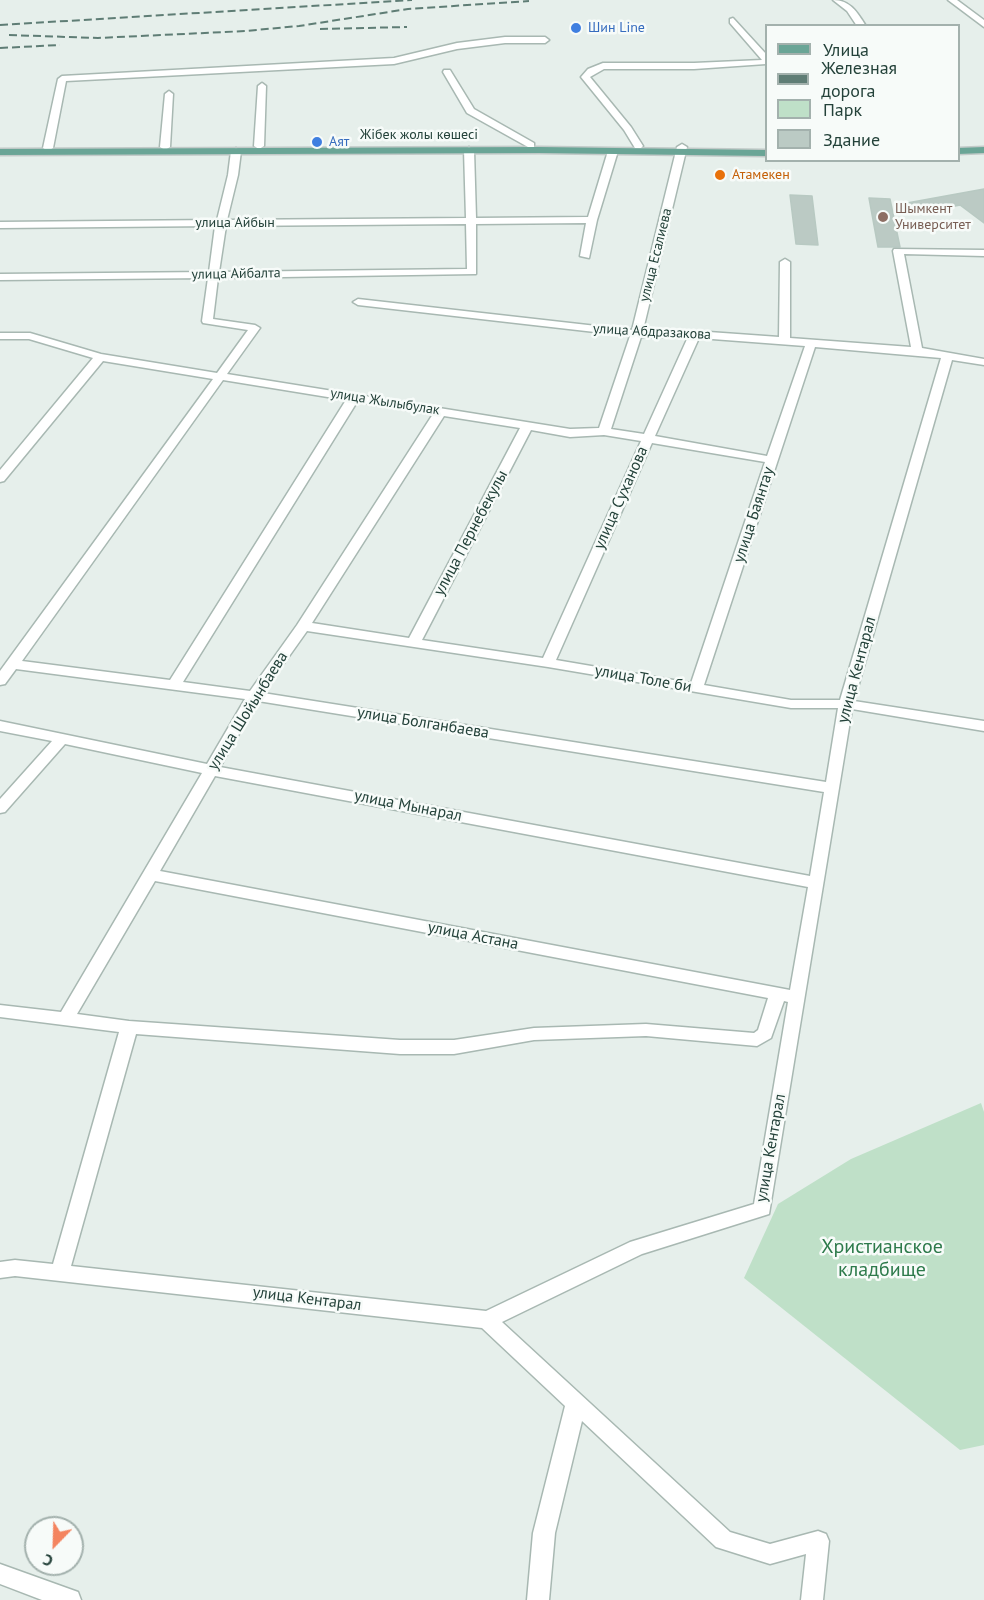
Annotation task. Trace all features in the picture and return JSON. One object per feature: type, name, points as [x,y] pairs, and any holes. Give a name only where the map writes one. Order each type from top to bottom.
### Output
[{"type":"main road","name":"Жібек жолы көшесі","points":[[0,150],[531,145],[638,146],[765,153]]},
{"type":"main road","points":[[960,146],[984,145]]},
{"type":"main road","name":"Жібек жолы көшесі","points":[[0,150],[613,151],[765,148]]},
{"type":"main road","points":[[960,150],[984,150]]},
{"type":"street","points":[[837,0],[850,9],[861,24]]},
{"type":"street","points":[[952,0],[984,24]]},
{"type":"street","points":[[733,21],[765,59]]},
{"type":"street","points":[[48,148],[62,79],[394,61],[457,46],[505,40],[545,40]]},
{"type":"street","points":[[638,146],[628,129],[585,78],[591,71],[603,66],[644,64],[694,66],[765,60]]},
{"type":"street","points":[[447,72],[470,111],[531,145]]},
{"type":"street","points":[[259,146],[262,86]]},
{"type":"street","points":[[165,147],[169,94]]},
{"type":"street","name":"улица Есалиева","points":[[604,431],[637,332],[682,149]]},
{"type":"street","points":[[0,681],[255,328],[207,321],[220,223],[233,175],[236,150]]},
{"type":"street","points":[[469,150],[471,221]]},
{"type":"street","points":[[585,256],[592,220],[613,151]]},
{"type":"street","name":"улица Айбын","points":[[0,225],[592,220]]},
{"type":"street","name":"улица Айбалта","points":[[0,277],[472,272],[471,221]]},
{"type":"street","points":[[917,351],[898,252],[984,253]]},
{"type":"street","points":[[784,341],[785,262]]},
{"type":"street","name":"улица Абдразакова","points":[[358,302],[623,333],[695,334],[917,351],[984,362]]},
{"type":"street","name":"улица Суханова","points":[[548,663],[695,334]]},
{"type":"street","name":"улица Жылыбулак","points":[[0,336],[30,336],[100,357],[570,433],[604,431],[772,460]]},
{"type":"street","name":"улица Баянтау","points":[[696,688],[811,343]]},
{"type":"street","name":"улица Абдразакова","points":[[947,357],[984,355]]},
{"type":"street","points":[[0,478],[100,357]]},
{"type":"street","name":"улица Кентарал","points":[[0,1270],[15,1268],[487,1320],[637,1248],[762,1209],[846,704],[947,357]]},
{"type":"street","points":[[173,687],[354,397]]},
{"type":"street","name":"улица Шойынбаева","points":[[66,1019],[254,696],[303,626],[441,411]]},
{"type":"street","name":"улица Пернебекулы","points":[[414,642],[528,425]]},
{"type":"street","name":"улица Толе би","points":[[303,626],[548,663],[791,704],[846,704],[984,726]]},
{"type":"street","name":"улица Болганбаева","points":[[13,664],[254,696],[832,788]]},
{"type":"street","name":"улица Мынарал","points":[[0,726],[211,770],[816,883]]},
{"type":"street","points":[[0,808],[62,739]]},
{"type":"street","name":"улица Астана","points":[[149,874],[797,997]]},
{"type":"street","points":[[0,1011],[129,1027],[400,1047],[454,1047],[534,1034],[646,1030],[757,1040],[765,1033],[778,993]]},
{"type":"street","points":[[60,1273],[129,1027]]},
{"type":"street","points":[[487,1320],[724,1540],[770,1554],[818,1541],[812,1600]]},
{"type":"street","points":[[538,1600],[544,1533],[576,1403]]},
{"type":"street","points":[[0,1574],[70,1600]]},
{"type":"green space","name":"Христианское кладбище","points":[[981,1103],[984,1112],[984,1445],[960,1450],[744,1278],[778,1204],[851,1159]]},
{"type":"building","points":[[984,189],[984,223],[960,205],[919,213],[907,203]]},
{"type":"building","points":[[790,195],[812,196],[818,245],[796,244]]},
{"type":"building","points":[[869,198],[890,199],[900,247],[878,247]]},
{"type":"railway","points":[[0,25],[412,0]]},
{"type":"railway","points":[[9,35],[98,38],[246,31],[299,26],[408,9],[529,1]]},
{"type":"railway","points":[[320,29],[407,27]]},
{"type":"railway","points":[[0,48],[60,45]]},
{"type":"place","name":"Шин Line","points":[[576,28]]},
{"type":"place","name":"Аят","points":[[317,142]]},
{"type":"place","name":"Атамекен","points":[[720,175]]},
{"type":"place","name":"Шымкент Университет","points":[[883,217]]}]
